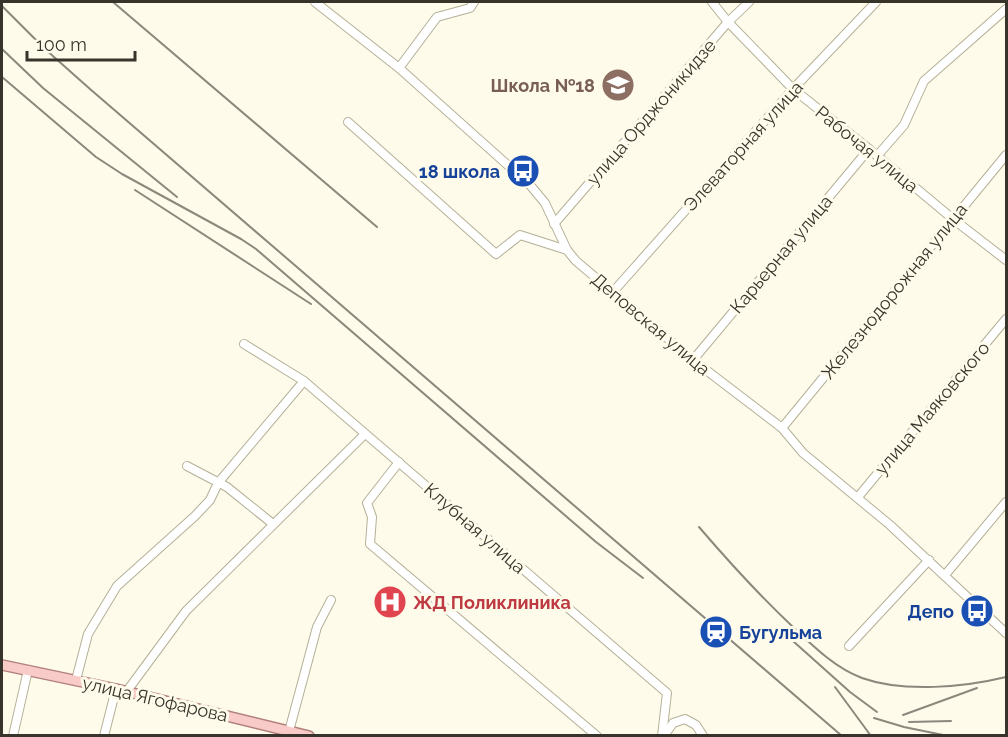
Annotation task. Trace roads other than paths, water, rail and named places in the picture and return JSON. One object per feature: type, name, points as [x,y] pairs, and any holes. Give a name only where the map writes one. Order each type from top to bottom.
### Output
[{"type":"main road","name":"улица Ягофарова","points":[[2,664],[127,691],[289,733],[309,735]]},
{"type":"street","name":"Деповская улица","points":[[315,2],[399,68],[530,185],[545,203],[567,250],[576,261],[693,360],[782,428],[803,453],[858,497],[1006,633]]},
{"type":"street","points":[[399,68],[437,17],[470,8],[474,2]]},
{"type":"street","name":"Рабочая улица","points":[[712,2],[728,22],[793,89],[1006,260]]},
{"type":"street","name":"улица Орджоникидзе","points":[[554,224],[728,22],[749,2]]},
{"type":"street","name":"Элеваторная улица","points":[[612,293],[793,89],[876,2]]},
{"type":"street","points":[[877,156],[904,125],[924,81],[1006,9]]},
{"type":"street","points":[[348,122],[496,254],[520,235],[567,250]]},
{"type":"street","name":"Карьерная улица","points":[[693,360],[869,149]]},
{"type":"street","name":"Железнодорожная улица","points":[[782,428],[1006,155]]},
{"type":"street","name":"улица Маяковского","points":[[858,497],[1006,319]]},
{"type":"street","name":"Клубная улица","points":[[244,344],[304,381],[667,693],[663,735]]},
{"type":"street","points":[[76,680],[88,634],[117,586],[210,500],[218,483],[304,381]]},
{"type":"street","points":[[127,691],[186,611],[365,434]]},
{"type":"street","points":[[399,462],[367,503],[372,517],[370,544],[597,735]]},
{"type":"street","points":[[187,466],[227,487],[273,524]]},
{"type":"street","points":[[945,575],[1006,502]]},
{"type":"street","points":[[849,646],[929,560]]},
{"type":"street","points":[[289,733],[317,627],[331,600]]},
{"type":"street","points":[[13,735],[28,670]]},
{"type":"street","points":[[104,735],[116,689]]},
{"type":"street","points":[[663,735],[673,723],[688,719],[703,735]]},
{"type":"railway","points":[[113,2],[377,227]]},
{"type":"railway","points":[[2,6],[90,89],[842,736]]},
{"type":"railway","points":[[2,49],[43,88],[177,197]]},
{"type":"railway","points":[[2,77],[96,157],[256,249],[596,542],[643,578]]},
{"type":"railway","points":[[135,190],[311,304]]},
{"type":"railway","points":[[699,527],[744,578],[808,642],[852,674],[879,683],[915,687],[953,686],[1006,677]]},
{"type":"railway","points":[[784,633],[850,692],[877,712]]},
{"type":"railway","points":[[835,687],[871,736]]},
{"type":"railway","points":[[903,715],[977,688]]},
{"type":"railway","points":[[874,718],[948,736]]},
{"type":"railway","points":[[909,722],[951,721]]},
{"type":"place","name":"Школа №18","points":[[618,85]]},
{"type":"place","name":"18 школа","points":[[523,171]]},
{"type":"place","name":"ЖД Поликлиника","points":[[390,602]]},
{"type":"place","name":"Депо","points":[[977,611]]},
{"type":"place","name":"Бугульма","points":[[716,632]]}]
